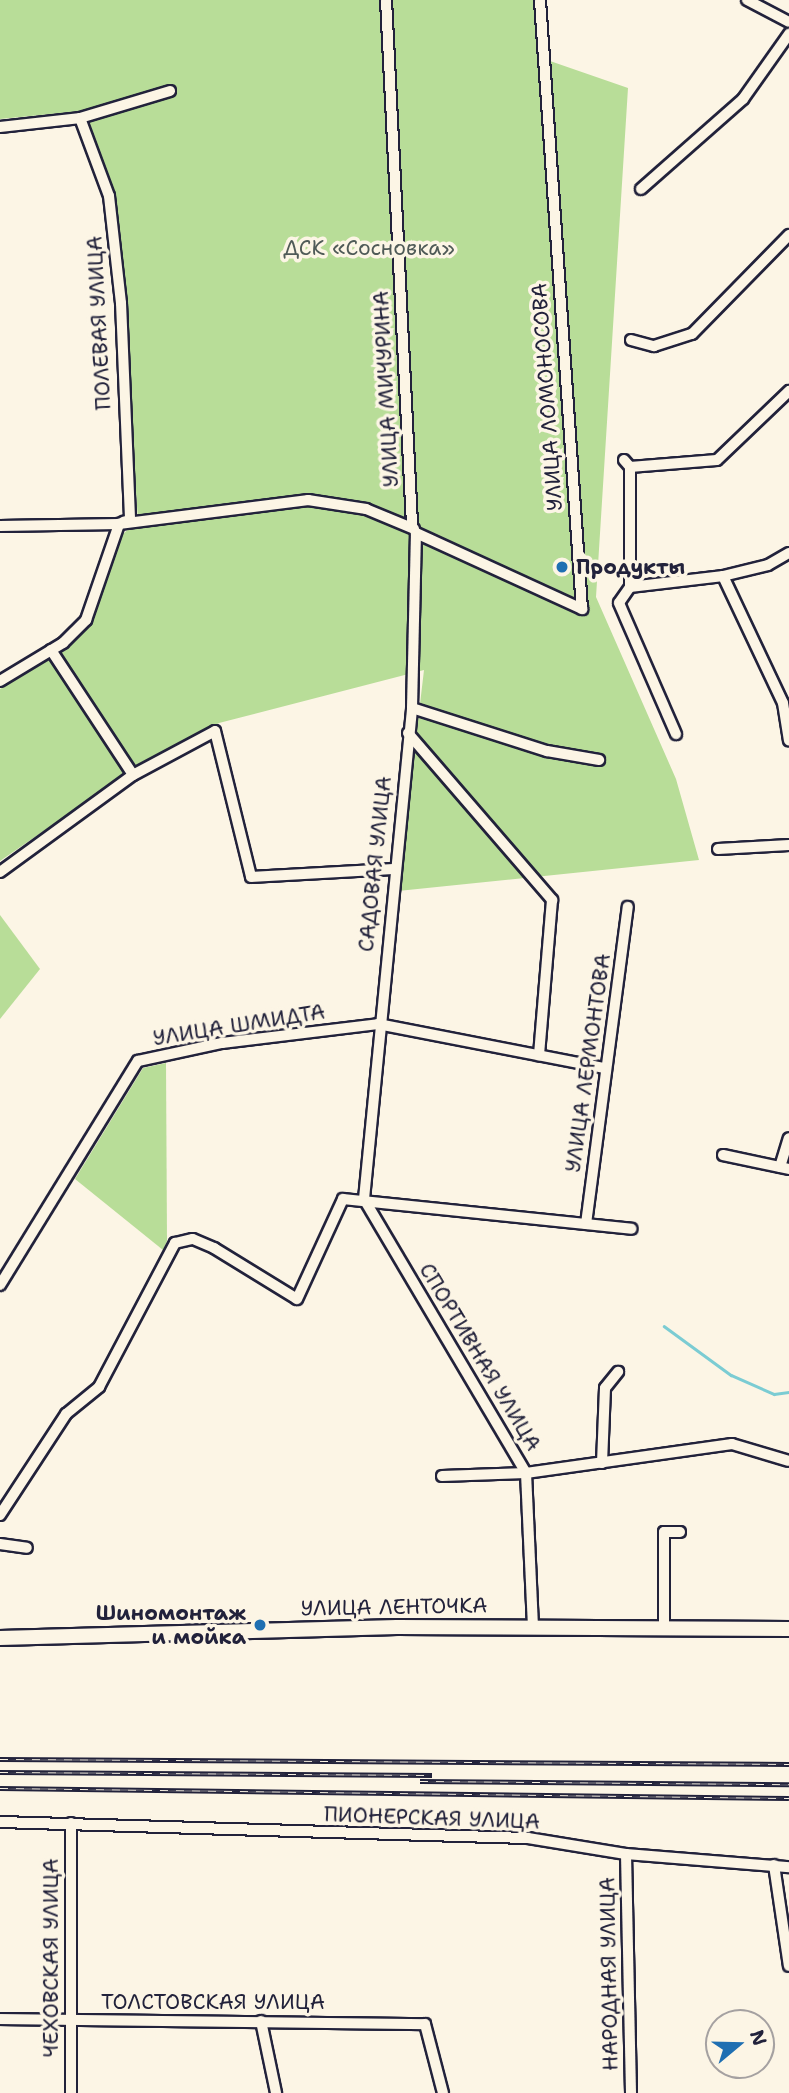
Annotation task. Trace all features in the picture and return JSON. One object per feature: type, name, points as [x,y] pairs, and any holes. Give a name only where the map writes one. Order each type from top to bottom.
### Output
[{"type":"main road","name":"УЛИЦА ЛЕНТОЧКА","points":[[0,1638],[533,1627],[789,1629]]},
{"type":"street","name":"УЛИЦА МИЧУРИНА","points":[[386,0],[414,529]]},
{"type":"street","name":"УЛИЦА ЛОМОНОСОВА","points":[[414,529],[582,609],[540,0]]},
{"type":"street","points":[[747,0],[789,22]]},
{"type":"street","points":[[641,188],[743,99],[789,34]]},
{"type":"street","points":[[0,127],[80,118],[170,91]]},
{"type":"street","name":"ПОЛЕВАЯ УЛИЦА","points":[[80,118],[109,196],[121,303],[130,520],[119,524]]},
{"type":"street","points":[[631,340],[654,346],[692,334],[789,235]]},
{"type":"street","points":[[676,734],[619,603],[630,587],[627,463],[717,460],[789,391]]},
{"type":"street","points":[[0,526],[119,524],[308,500],[366,509],[414,529]]},
{"type":"street","points":[[0,681],[51,650],[86,620],[119,524]]},
{"type":"street","name":"САДОВАЯ УЛИЦА","points":[[365,1199],[393,870],[412,708],[414,529]]},
{"type":"street","points":[[630,587],[723,576],[768,565],[789,553]]},
{"type":"street","points":[[723,576],[783,703],[789,741]]},
{"type":"street","points":[[51,650],[133,775]]},
{"type":"street","points":[[412,708],[547,751],[599,760]]},
{"type":"street","points":[[0,872],[133,775],[215,731],[251,877],[393,870]]},
{"type":"street","points":[[408,733],[552,900],[539,1055]]},
{"type":"street","points":[[718,849],[789,845]]},
{"type":"street","name":"УЛИЦА ЛЕРМОНТОВА","points":[[586,1224],[628,908]]},
{"type":"street","name":"УЛИЦА ШМИДТА","points":[[0,1285],[138,1062],[222,1043],[379,1024],[605,1068]]},
{"type":"street","points":[[723,1155],[785,1168],[789,1138]]},
{"type":"street","points":[[0,1515],[66,1414],[99,1387],[175,1243],[193,1239],[214,1248],[297,1299],[343,1199],[365,1199],[631,1229]]},
{"type":"street","name":"СПОРТИВНАЯ УЛИЦА","points":[[365,1199],[526,1473],[533,1627]]},
{"type":"street","points":[[602,1463],[605,1388],[618,1372]]},
{"type":"street","points":[[442,1476],[526,1473],[732,1444],[789,1461]]},
{"type":"street","points":[[664,1626],[664,1532],[680,1532]]},
{"type":"street","points":[[0,1544],[27,1548]]},
{"type":"street","name":"ПИОНЕРСКАЯ УЛИЦА","points":[[0,1822],[528,1838],[626,1854],[789,1867]]},
{"type":"street","name":"ЧЕХОВСКАЯ УЛИЦА","points":[[71,1823],[71,2093]]},
{"type":"street","name":"НАРОДНАЯ УЛИЦА","points":[[626,1854],[631,2093]]},
{"type":"street","points":[[774,1865],[789,1966]]},
{"type":"street","name":"ТОЛСТОВСКАЯ УЛИЦА","points":[[0,2019],[425,2024],[443,2093]]},
{"type":"street","points":[[261,2021],[276,2093]]},
{"type":"green space","name":"ДСК «Сосновка»","points":[[0,0],[546,0],[550,61],[628,88],[596,597],[676,779],[699,860],[398,891],[424,670],[219,723],[132,770],[0,861],[0,689],[67,649],[90,625],[121,536],[138,520],[115,194],[82,111],[0,119]]},
{"type":"green space","points":[[0,915],[40,969],[0,1019]]},
{"type":"green space","points":[[166,1063],[167,1241],[163,1250],[75,1179],[143,1068]]},
{"type":"waterway","points":[[664,1326],[731,1375],[774,1394],[789,1392]]},
{"type":"railway","points":[[0,1759],[789,1764]]},
{"type":"railway","points":[[0,1772],[432,1775]]},
{"type":"railway","points":[[420,1781],[789,1784]]},
{"type":"railway","points":[[0,1788],[789,1798]]},
{"type":"place","name":"Продукты","points":[[562,567]]},
{"type":"place","name":"Шиномонтаж и мойка","points":[[260,1625]]}]
